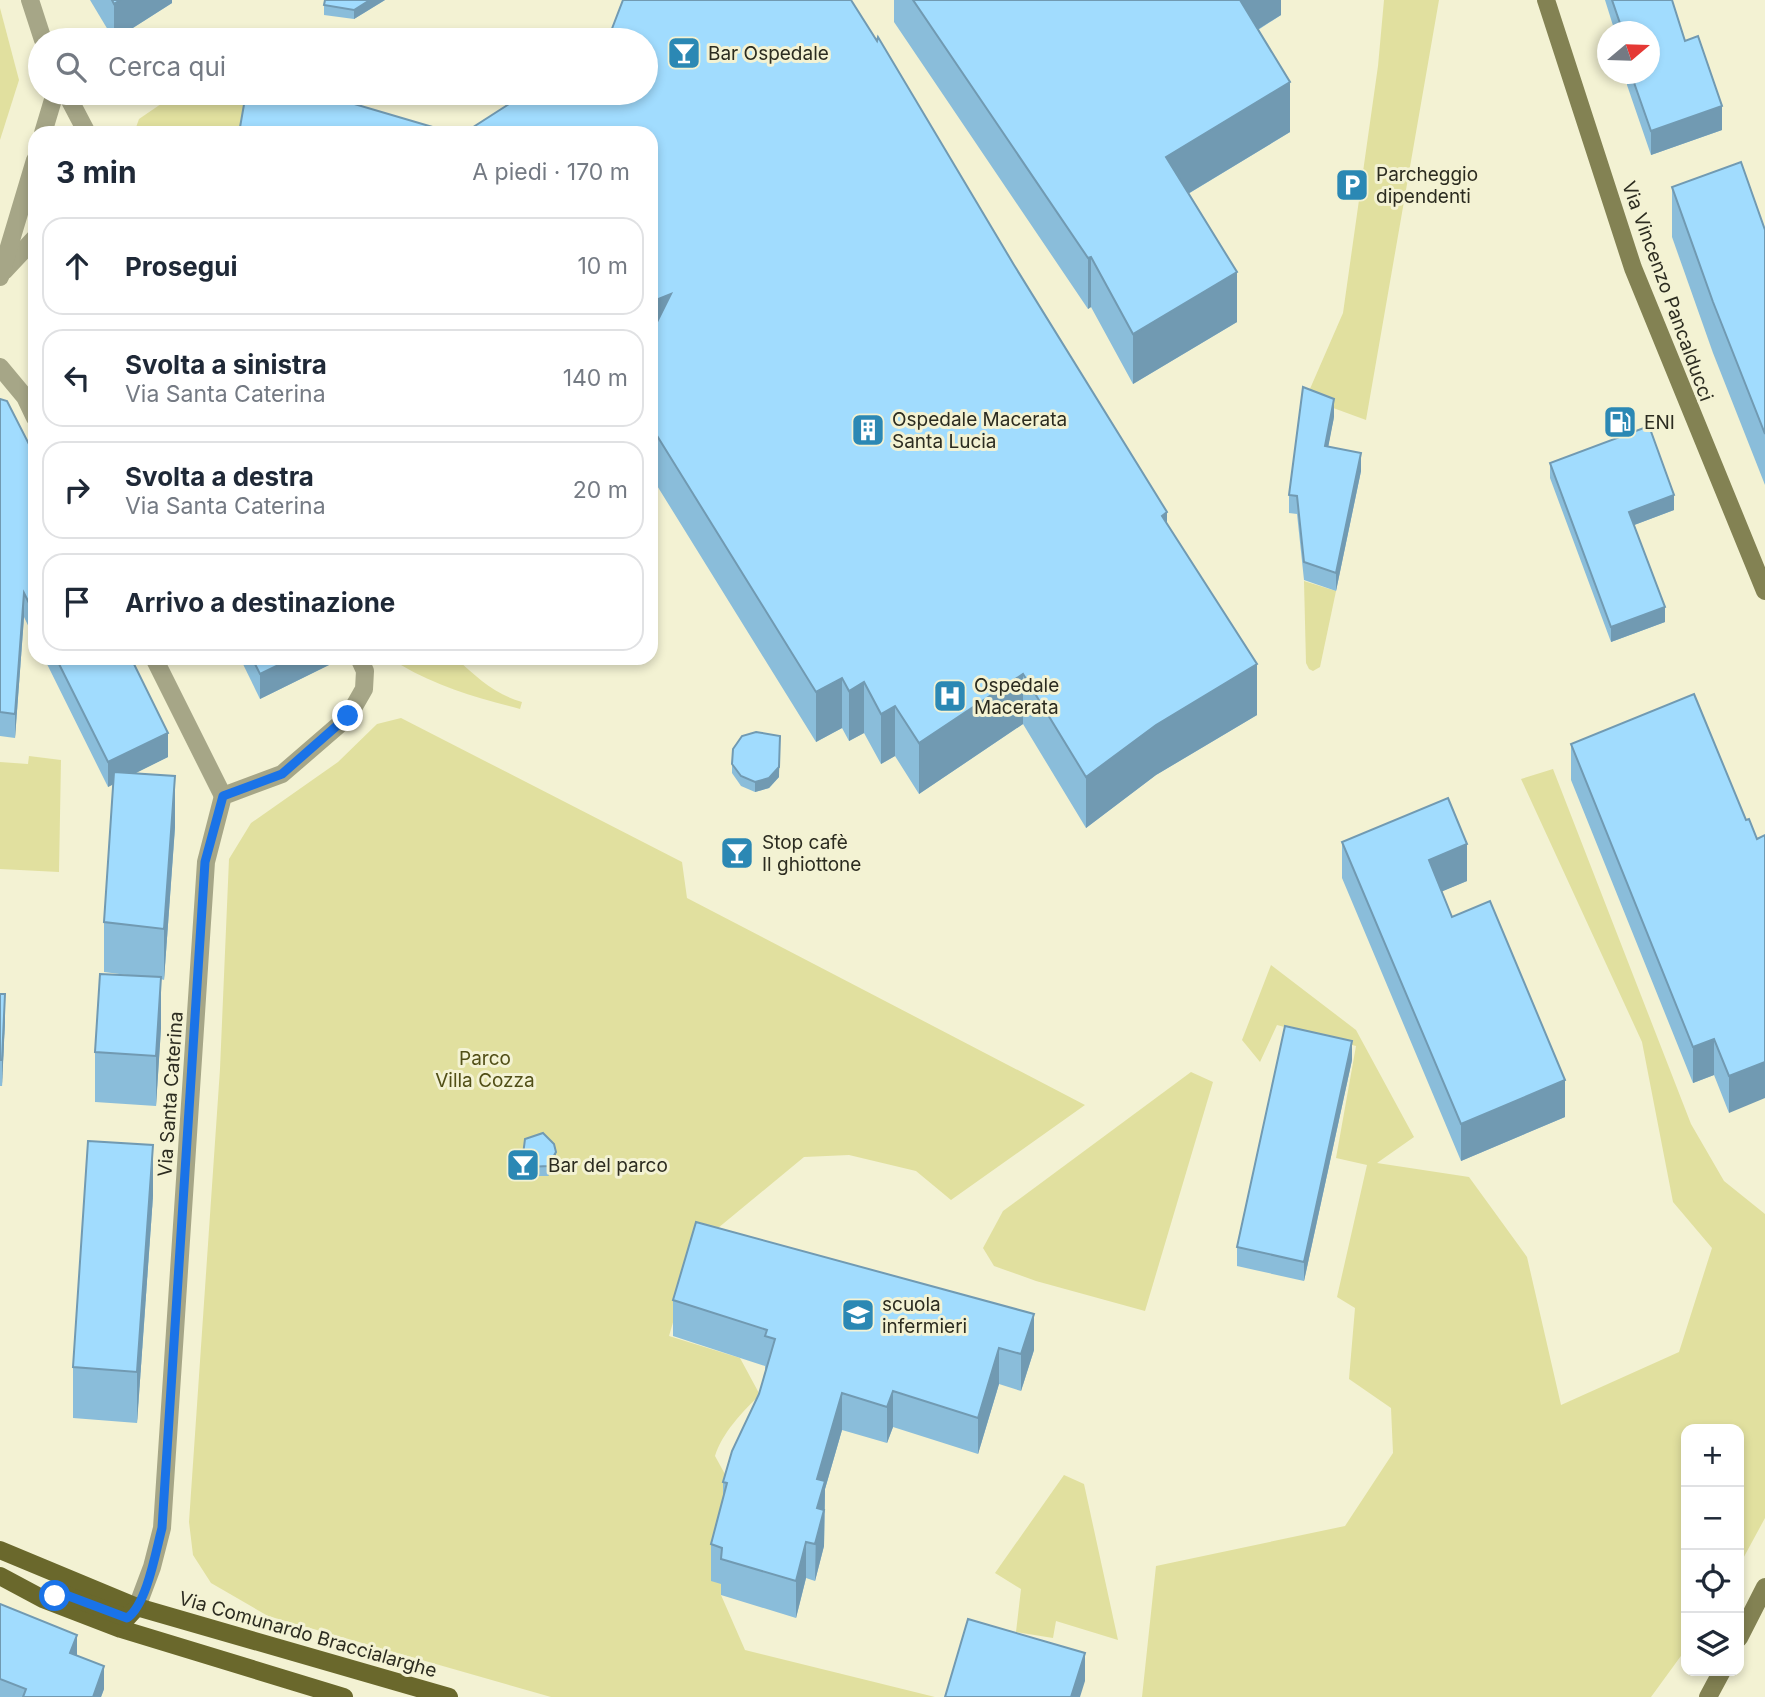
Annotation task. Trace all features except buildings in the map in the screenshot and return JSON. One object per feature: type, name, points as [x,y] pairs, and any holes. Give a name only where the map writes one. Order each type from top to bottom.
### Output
[{"type":"main road","name":"Via Vincenzo Pancalducci","points":[[1546,0],[1633,268],[1765,591]]},
{"type":"main road","name":"Via Comunardo Braccialarghe","points":[[0,1550],[137,1607],[449,1697]]},
{"type":"main road","points":[[0,1576],[43,1600],[147,1637],[344,1697]]},
{"type":"main road","points":[[1744,1628],[1765,1587]]},
{"type":"main road","points":[[43,1600],[66,1595],[127,1618],[137,1607]]},
{"type":"main road","points":[[1708,1697],[1719,1676]]},
{"type":"street","points":[[30,0],[39,28]]},
{"type":"street","points":[[45,126],[51,105]]},
{"type":"street","points":[[72,105],[83,126]]},
{"type":"street","points":[[0,276],[28,183]]},
{"type":"street","points":[[0,276],[28,246]]},
{"type":"street","points":[[0,367],[28,403]]},
{"type":"street","points":[[158,665],[223,796],[282,774],[348,716],[364,688],[365,671],[362,665]]},
{"type":"street","name":"Via Santa Caterina","points":[[137,1607],[152,1567],[162,1528],[205,862],[223,796]]},
{"type":"green space","points":[[1384,0],[1439,0],[1366,420],[1306,398],[1343,313],[1378,66]]},
{"type":"green space","points":[[0,8],[19,80],[0,140]]},
{"type":"green space","points":[[159,105],[294,105],[259,126],[136,126],[139,119]]},
{"type":"green space","points":[[1304,581],[1336,591],[1320,667],[1313,671],[1306,663]]},
{"type":"green space","points":[[401,665],[464,665],[495,690],[522,702],[520,709],[429,680]]},
{"type":"green space","name":"Parco Villa Cozza","points":[[401,718],[682,862],[687,898],[1085,1105],[951,1200],[916,1171],[849,1155],[804,1157],[695,1247],[669,1336],[740,1358],[760,1395],[728,1431],[715,1456],[732,1487],[721,1595],[745,1650],[935,1697],[551,1697],[268,1616],[211,1583],[193,1555],[189,1522],[220,1069],[229,859],[251,823],[338,762],[377,724]]},
{"type":"green space","points":[[29,756],[61,760],[59,872],[0,869],[0,762],[28,764]]},
{"type":"green space","points":[[1553,769],[1691,1124],[1724,1181],[1765,1214],[1765,1518],[1744,1557],[1744,1424],[1681,1424],[1681,1656],[1651,1697],[1142,1697],[1156,1566],[1345,1526],[1393,1453],[1391,1408],[1349,1379],[1355,1308],[1337,1297],[1367,1165],[1336,1158],[1356,1046],[1277,1025],[1260,1062],[1242,1040],[1271,965],[1356,1030],[1414,1137],[1377,1163],[1469,1177],[1527,1257],[1561,1405],[1679,1352],[1712,1248],[1673,1202],[1642,1042],[1521,779]]},
{"type":"green space","points":[[1191,1072],[1213,1082],[1145,1311],[1036,1281],[994,1266],[983,1248],[1003,1211]]},
{"type":"green space","points":[[1064,1475],[1084,1484],[1118,1640],[1056,1621],[1053,1638],[1016,1632],[1021,1589],[995,1573]]},
{"type":"place","name":"Bar Ospedale","points":[[684,53]]},
{"type":"place","name":"Parcheggio dipendenti","points":[[1352,185]]},
{"type":"place","name":"ENI","points":[[1620,422]]},
{"type":"place","name":"Ospedale Macerata Santa Lucia","points":[[868,430]]},
{"type":"place","name":"Ospedale Macerata","points":[[950,696]]},
{"type":"place","name":"Stop cafè Il ghiottone","points":[[737,853]]},
{"type":"place","name":"Bar del parco","points":[[523,1165]]},
{"type":"place","name":"scuola infermieri","points":[[858,1315]]},
{"type":"route","points":[[55,1596],[66,1595],[127,1618],[137,1607],[152,1567],[162,1528],[205,862],[223,796],[282,774],[348,716]]}]
